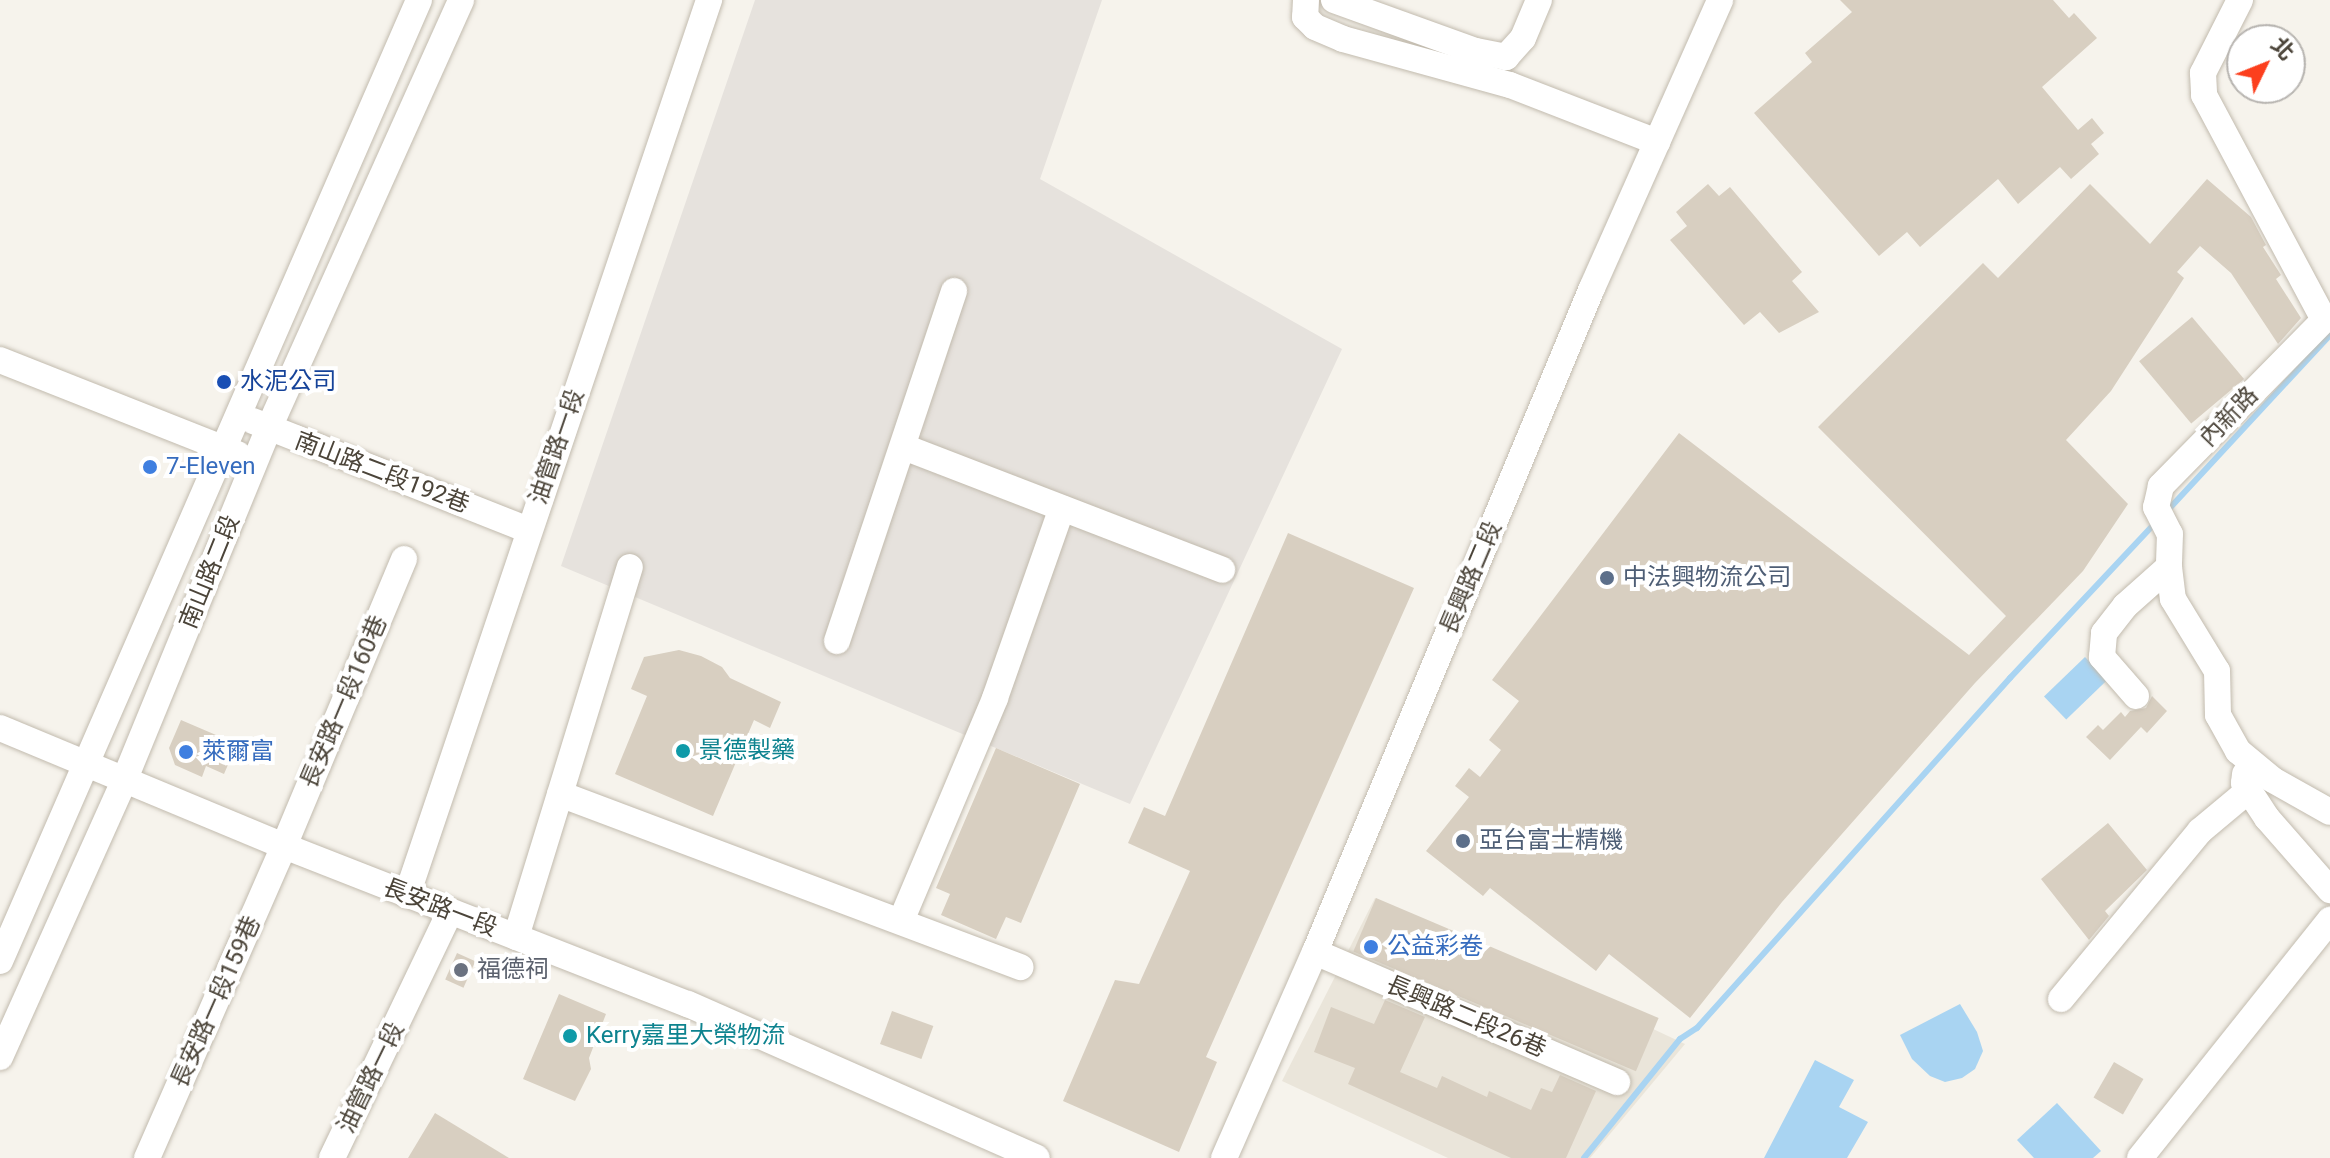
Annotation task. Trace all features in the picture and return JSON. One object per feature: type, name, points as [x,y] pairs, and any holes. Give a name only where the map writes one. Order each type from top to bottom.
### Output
[{"type":"street","name":"南山路二段","points":[[0,1057],[221,449],[419,0]]},
{"type":"street","name":"南山路二段","points":[[0,961],[106,772],[256,460],[461,0]]},
{"type":"street","name":"油管路一段","points":[[407,895],[709,0]]},
{"type":"street","points":[[1306,0],[1305,17],[1315,27],[1343,39],[1510,85],[1657,142]]},
{"type":"street","points":[[1334,0],[1476,51],[1506,57],[1523,38],[1539,0]]},
{"type":"street","name":"長興路二段","points":[[1224,1158],[1315,952],[1592,288],[1720,0]]},
{"type":"street","name":"內新路","points":[[2240,0],[2203,73],[2204,95],[2327,322],[2161,486],[2156,507],[2170,534],[2169,567],[2173,599],[2217,671],[2218,715],[2238,751],[2273,780],[2330,812]]},
{"type":"street","points":[[837,641],[954,291]]},
{"type":"street","points":[[0,360],[221,449],[256,460]]},
{"type":"street","name":"南山路二段192巷","points":[[236,412],[268,430],[529,530]]},
{"type":"street","points":[[904,447],[1222,570]]},
{"type":"street","points":[[901,921],[995,698],[1062,508]]},
{"type":"street","name":"長安路一段160巷","points":[[284,846],[404,559]]},
{"type":"street","points":[[516,937],[630,567]]},
{"type":"street","points":[[2136,696],[2102,657],[2104,633],[2125,606],[2169,567]]},
{"type":"street","name":"長安路一段","points":[[0,728],[284,846],[688,1004],[1037,1158]]},
{"type":"street","points":[[2247,758],[2244,783],[2267,818],[2330,890]]},
{"type":"street","points":[[2061,999],[2200,831],[2249,790]]},
{"type":"street","points":[[560,794],[1021,967]]},
{"type":"street","name":"長安路一段159巷","points":[[147,1158],[284,846]]},
{"type":"street","name":"油管路一段","points":[[332,1158],[450,912]]},
{"type":"street","points":[[2140,1158],[2330,920]]},
{"type":"street","name":"長興路二段26巷","points":[[1315,952],[1617,1082]]},
{"type":"shaded area","points":[[755,0],[1102,0],[1040,179],[1342,349],[1130,804],[561,566]]},
{"type":"shaded area","points":[[1375,898],[1685,1044],[1590,1158],[1448,1158],[1282,1081]]},
{"type":"water","points":[[2085,657],[2107,680],[2066,720],[2044,697]]},
{"type":"water","points":[[1960,1004],[1977,1032],[1983,1051],[1975,1069],[1962,1078],[1945,1082],[1930,1076],[1912,1059],[1900,1035]]},
{"type":"water","points":[[1815,1060],[1854,1080],[1839,1107],[1868,1122],[1847,1158],[1764,1158]]},
{"type":"water","points":[[2057,1103],[2101,1151],[2093,1158],[2034,1158],[2017,1140]]},
{"type":"building","points":[[1840,0],[2053,0],[2069,18],[2074,13],[2097,38],[2042,87],[2078,130],[2092,118],[2104,133],[2091,144],[2099,154],[2071,179],[2060,167],[2018,204],[1998,179],[1920,247],[1907,232],[1879,256],[1754,113],[1812,62],[1805,53],[1852,12]]},
{"type":"building","points":[[2207,179],[2251,217],[2266,245],[2263,247],[2281,275],[2276,279],[2301,318],[2278,344],[2231,273],[2200,246],[2177,272],[2184,278],[2111,391],[2066,440],[2128,504],[2083,571],[1975,683],[1782,902],[1690,1018],[1609,954],[1596,971],[1490,888],[1483,896],[1426,851],[1469,797],[1455,786],[1469,768],[1480,777],[1501,750],[1489,740],[1519,701],[1492,680],[1679,433],[1969,655],[2006,616],[1818,427],[1983,263],[1998,278],[2090,184],[2150,244]]},
{"type":"building","points":[[1708,184],[1719,196],[1730,187],[1802,272],[1792,281],[1819,312],[1779,333],[1760,312],[1744,325],[1670,240],[1687,226],[1676,212]]},
{"type":"building","points":[[2192,317],[2244,379],[2191,423],[2139,361]]},
{"type":"building","points":[[1288,533],[1414,588],[1206,1057],[1217,1062],[1179,1152],[1063,1101],[1115,980],[1139,984],[1190,871],[1128,843],[1144,807],[1165,816]]},
{"type":"building","name":"景德製藥","points":[[679,650],[701,656],[722,667],[730,678],[781,702],[770,728],[754,720],[713,816],[615,774],[647,696],[631,689],[644,657]]},
{"type":"building","points":[[2152,696],[2167,711],[2147,733],[2141,727],[2110,760],[2086,737],[2098,725],[2103,730],[2121,712],[2125,717],[2130,711],[2146,708]]},
{"type":"building","points":[[181,720],[237,744],[224,774],[206,766],[202,777],[175,765],[169,748]]},
{"type":"building","points":[[996,748],[1080,784],[1021,923],[1006,917],[996,939],[941,915],[950,894],[936,888]]},
{"type":"building","points":[[2108,823],[2147,870],[2105,911],[2109,916],[2089,940],[2041,879]]},
{"type":"building","points":[[1376,898],[1659,1018],[1636,1071],[1353,951]]},
{"type":"building","name":"福德祠","points":[[457,953],[475,961],[463,988],[445,979]]},
{"type":"building","name":"Kerry嘉里大榮物流","points":[[559,994],[606,1014],[589,1058],[591,1069],[575,1101],[523,1079]]},
{"type":"building","points":[[1385,1000],[1425,1017],[1400,1072],[1437,1088],[1442,1076],[1487,1097],[1489,1091],[1531,1110],[1541,1088],[1552,1092],[1560,1075],[1596,1091],[1566,1158],[1511,1158],[1348,1084],[1355,1068],[1314,1052],[1331,1007],[1374,1024]]},
{"type":"building","points":[[892,1011],[933,1026],[921,1059],[880,1044]]},
{"type":"building","points":[[2114,1062],[2143,1079],[2123,1115],[2094,1098]]},
{"type":"building","points":[[435,1113],[509,1158],[408,1158]]},
{"type":"waterway","points":[[2168,510],[2330,335]]},
{"type":"waterway","points":[[1584,1158],[1680,1039],[1697,1028],[2010,678],[2154,524]]},
{"type":"place","name":"水泥公司","points":[[224,382]]},
{"type":"place","name":"7-Eleven","points":[[150,467]]},
{"type":"place","name":"中法興物流公司","points":[[1607,578]]},
{"type":"place","name":"景德製藥","points":[[683,751]]},
{"type":"place","name":"萊爾富","points":[[186,752]]},
{"type":"place","name":"亞台富士精機","points":[[1463,841]]},
{"type":"place","name":"公益彩卷","points":[[1371,947]]},
{"type":"place","name":"福德祠","points":[[461,970]]},
{"type":"place","name":"Kerry嘉里大榮物流","points":[[570,1036]]}]
